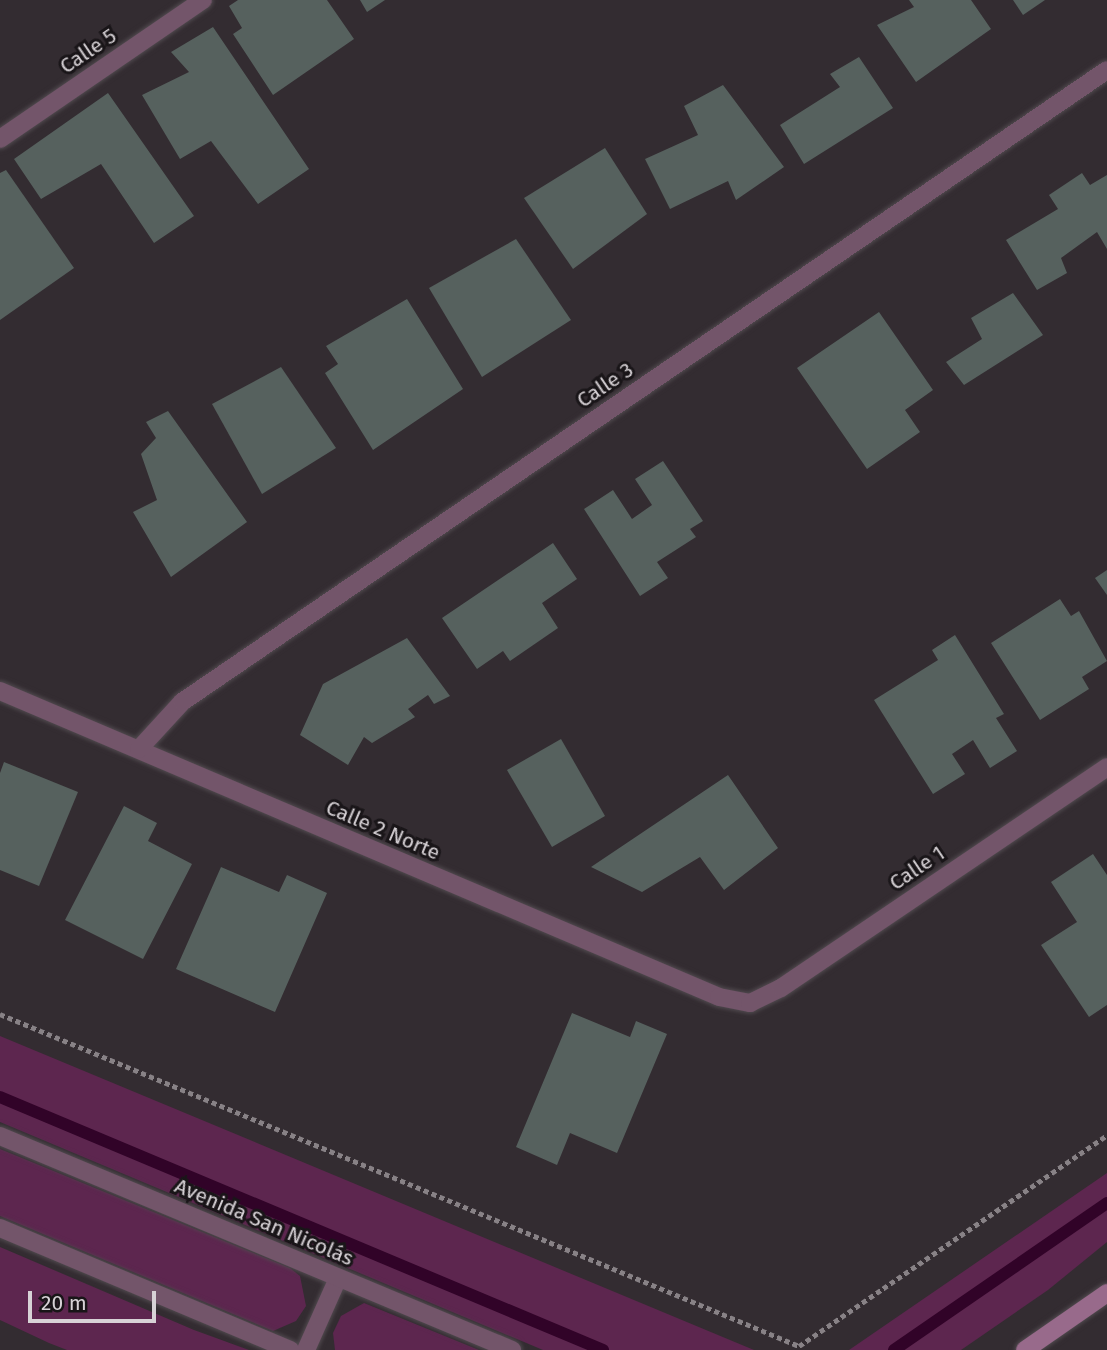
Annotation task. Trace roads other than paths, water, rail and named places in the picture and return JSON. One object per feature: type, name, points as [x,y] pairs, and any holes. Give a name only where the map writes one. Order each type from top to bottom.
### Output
[{"type":"main road","points":[[1025,1350],[1107,1293]]},
{"type":"street","name":"Calle 5","points":[[0,139],[203,0]]},
{"type":"street","name":"Calle 3","points":[[139,749],[182,702],[1107,70]]},
{"type":"street","name":"Calle 2 Norte","points":[[0,691],[719,997],[750,1003]]},
{"type":"street","name":"Calle 1","points":[[750,1003],[781,988],[1107,767]]},
{"type":"street","name":"Avenida San Nicolás","points":[[0,1136],[512,1350]]},
{"type":"street","points":[[0,1228],[290,1350]]},
{"type":"street","points":[[306,1350],[338,1278]]},
{"type":"waterway","points":[[0,1097],[603,1350]]},
{"type":"waterway","points":[[894,1350],[1107,1203]]}]
